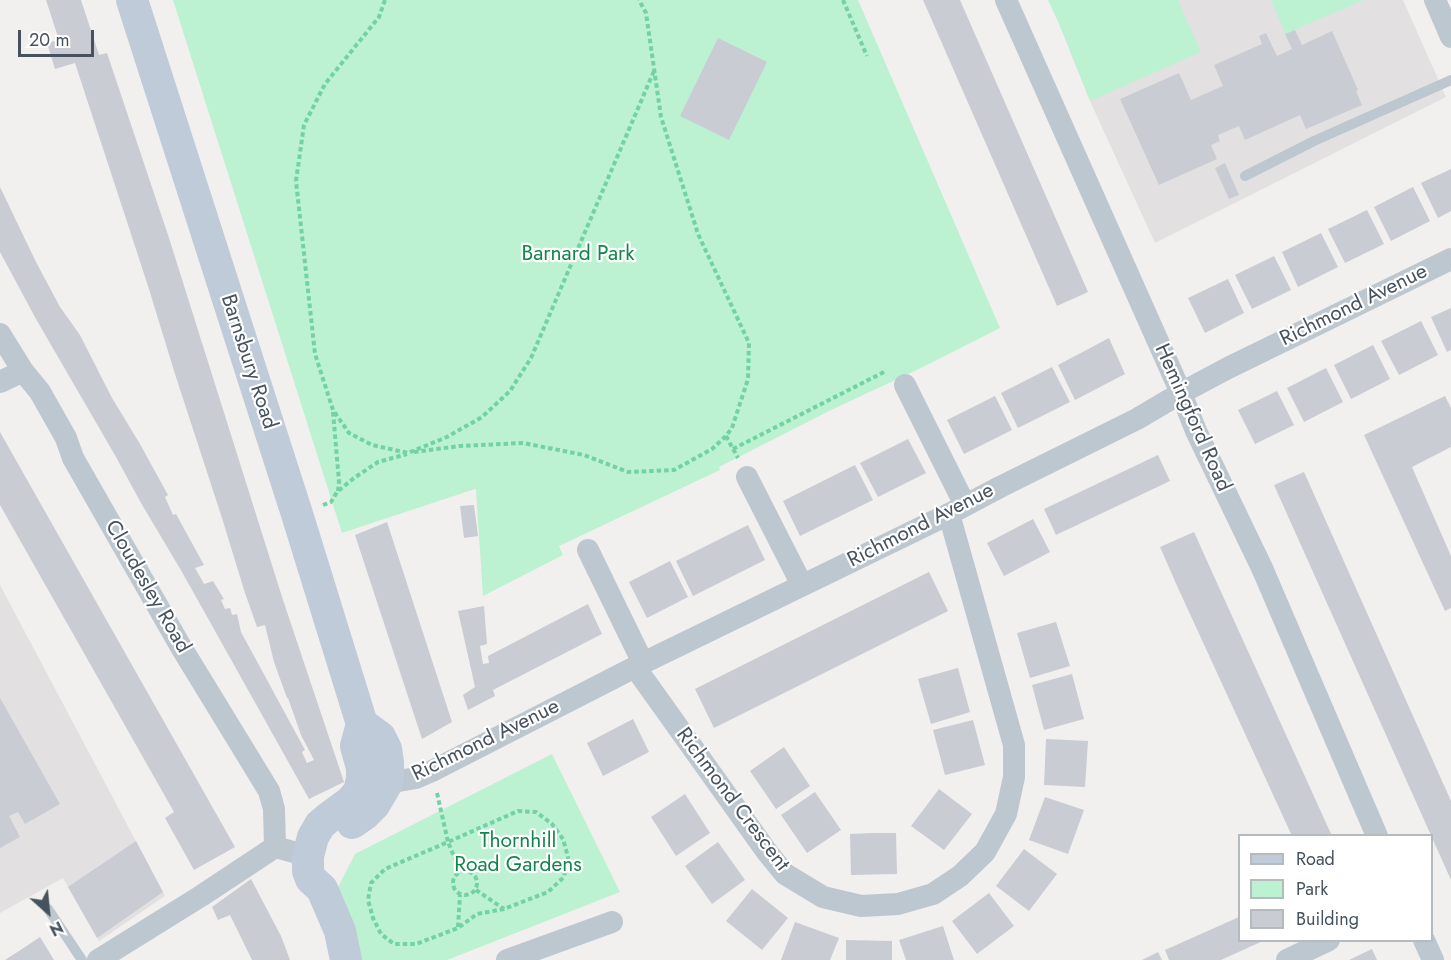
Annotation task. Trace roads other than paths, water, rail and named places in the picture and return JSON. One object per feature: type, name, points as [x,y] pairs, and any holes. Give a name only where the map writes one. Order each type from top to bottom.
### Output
[{"type":"street","name":"Barnsbury Road","points":[[132,0],[362,724]]},
{"type":"street","name":"Hemingford Road","points":[[1006,0],[1196,431],[1262,568],[1376,834]]},
{"type":"street","points":[[1435,0],[1451,37]]},
{"type":"street","name":"Richmond Avenue","points":[[387,783],[416,778],[432,771],[639,665],[1137,419],[1228,368],[1451,259]]},
{"type":"street","name":"Cloudesley Road","points":[[0,334],[23,371],[40,392],[66,438],[73,458],[181,647],[269,791],[274,809],[275,847]]},
{"type":"street","points":[[0,382],[23,371]]},
{"type":"street","name":"Richmond Crescent","points":[[588,550],[639,665],[767,852],[785,874],[824,897],[861,906],[898,903],[933,894],[960,876],[985,852],[1006,814],[1014,777],[1014,745],[957,509],[905,385]]},
{"type":"street","points":[[747,477],[802,585]]},
{"type":"street","name":"Richmond Avenue","points":[[322,889],[327,874],[331,845],[345,828],[374,805],[387,783],[386,749],[380,737],[362,724]]},
{"type":"street","points":[[346,960],[340,931],[322,889],[311,879],[308,871],[308,856],[313,837],[320,825],[359,792],[362,768],[356,746],[362,724]]},
{"type":"street","points":[[98,960],[275,847],[308,856]]},
{"type":"street","points":[[507,960],[612,922]]},
{"type":"street","points":[[1287,960],[1325,942]]},
{"type":"street","points":[[1425,942],[1433,960]]},
{"type":"lane","points":[[1245,176],[1314,141],[1451,80]]},
{"type":"lane","points":[[48,909],[82,960]]},
{"type":"park label","name":"Barnard Park","points":[[578,255]]},
{"type":"park label","name":"Thornhill Road Gardens","points":[[518,854]]}]
